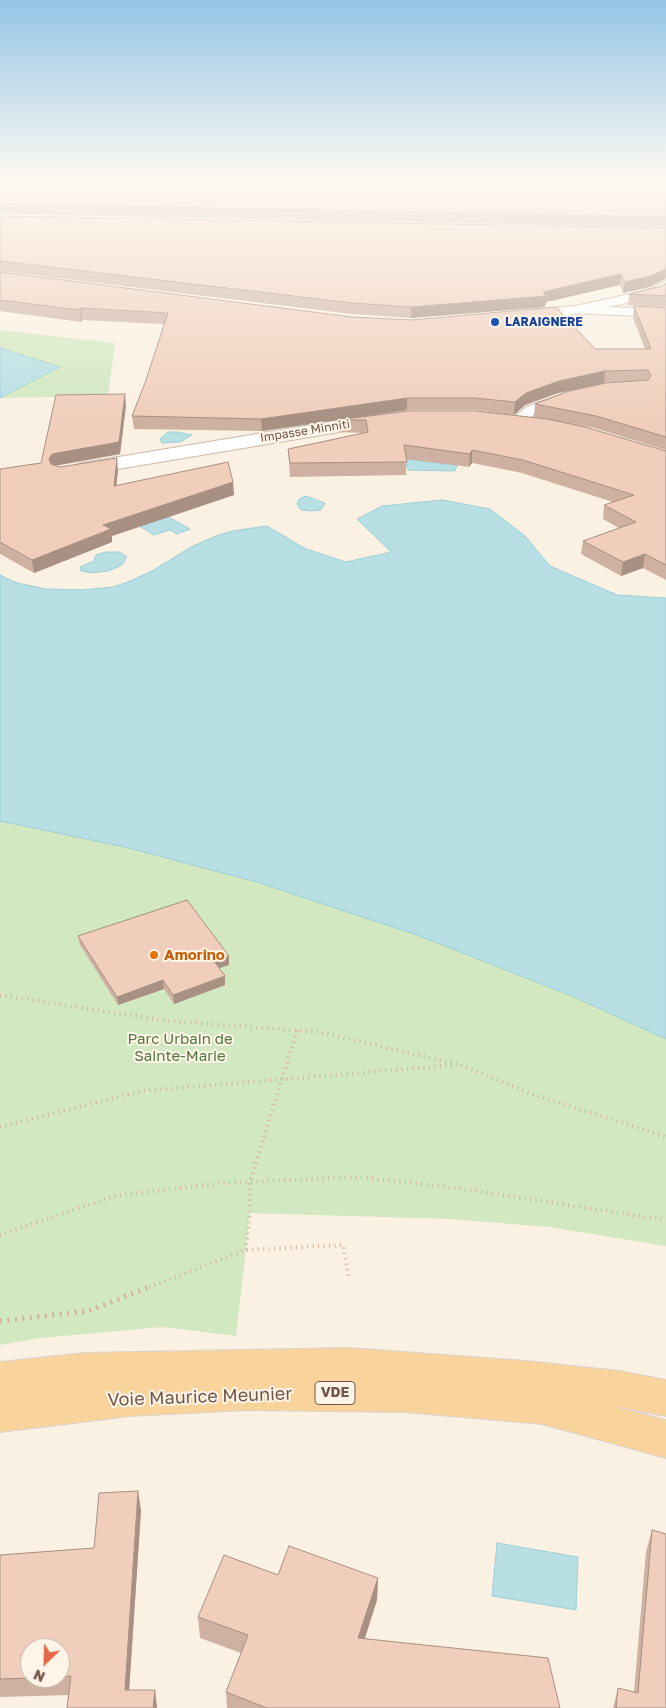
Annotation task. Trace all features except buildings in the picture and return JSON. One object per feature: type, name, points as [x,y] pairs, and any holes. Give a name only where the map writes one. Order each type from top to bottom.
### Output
[{"type":"main road","name":"Voie Maurice Meunier","points":[[0,1380],[84,1370],[349,1365],[526,1379],[619,1389],[666,1398]]},
{"type":"main road","name":"Voie Maurice Meunier","points":[[0,1414],[130,1398],[226,1393],[405,1394],[542,1406],[666,1440]]},
{"type":"street","points":[[508,317],[575,310],[655,292],[666,286]]},
{"type":"street","points":[[575,310],[666,313]]},
{"type":"street","name":"Impasse Minniti","points":[[61,472],[335,426],[389,419]]},
{"type":"street","points":[[510,420],[546,425]]},
{"type":"lane","points":[[510,420],[531,410],[579,394]]},
{"type":"path","points":[[0,995],[168,1021],[318,1032],[461,1065],[532,1094],[666,1137]]},
{"type":"path","points":[[246,1250],[250,1213],[250,1182],[297,1031]]},
{"type":"path","points":[[0,1127],[141,1091],[282,1078],[461,1065]]},
{"type":"path","points":[[0,1236],[114,1196],[222,1183],[359,1177],[457,1188],[666,1220]]},
{"type":"path","points":[[0,1320],[88,1311],[246,1250],[343,1245],[349,1278]]},
{"type":"green space","points":[[0,330],[115,343],[108,396],[0,398]]},
{"type":"green space","name":"Parc Urbain de Sainte-Marie","points":[[0,821],[125,847],[257,882],[417,935],[572,996],[666,1039],[666,1246],[549,1227],[449,1219],[250,1213],[236,1336],[162,1327],[41,1338],[0,1345]]},
{"type":"water","points":[[0,348],[60,367],[0,398]]},
{"type":"water","points":[[168,432],[192,435],[180,442],[162,443],[160,439]]},
{"type":"water","points":[[405,459],[457,465],[455,471],[408,470]]},
{"type":"water","points":[[306,496],[325,503],[321,510],[301,510],[297,504],[299,499]]},
{"type":"water","points":[[442,500],[490,509],[525,536],[550,566],[617,595],[666,598],[666,1039],[572,996],[417,935],[257,882],[125,847],[0,821],[0,575],[17,583],[46,589],[82,590],[113,587],[152,571],[191,547],[216,536],[232,531],[267,526],[306,549],[346,562],[391,552],[357,519],[382,506]]},
{"type":"water","points":[[169,517],[190,529],[177,534],[170,530],[154,535],[139,526]]},
{"type":"water","points":[[105,552],[119,552],[127,557],[122,565],[108,571],[93,573],[81,571],[80,567],[94,561],[96,555]]},
{"type":"water","points":[[497,1543],[578,1557],[576,1610],[492,1596]]},
{"type":"place","name":"LARAIGNERE","points":[[495,322]]},
{"type":"place","name":"Amorino","points":[[154,955]]}]
